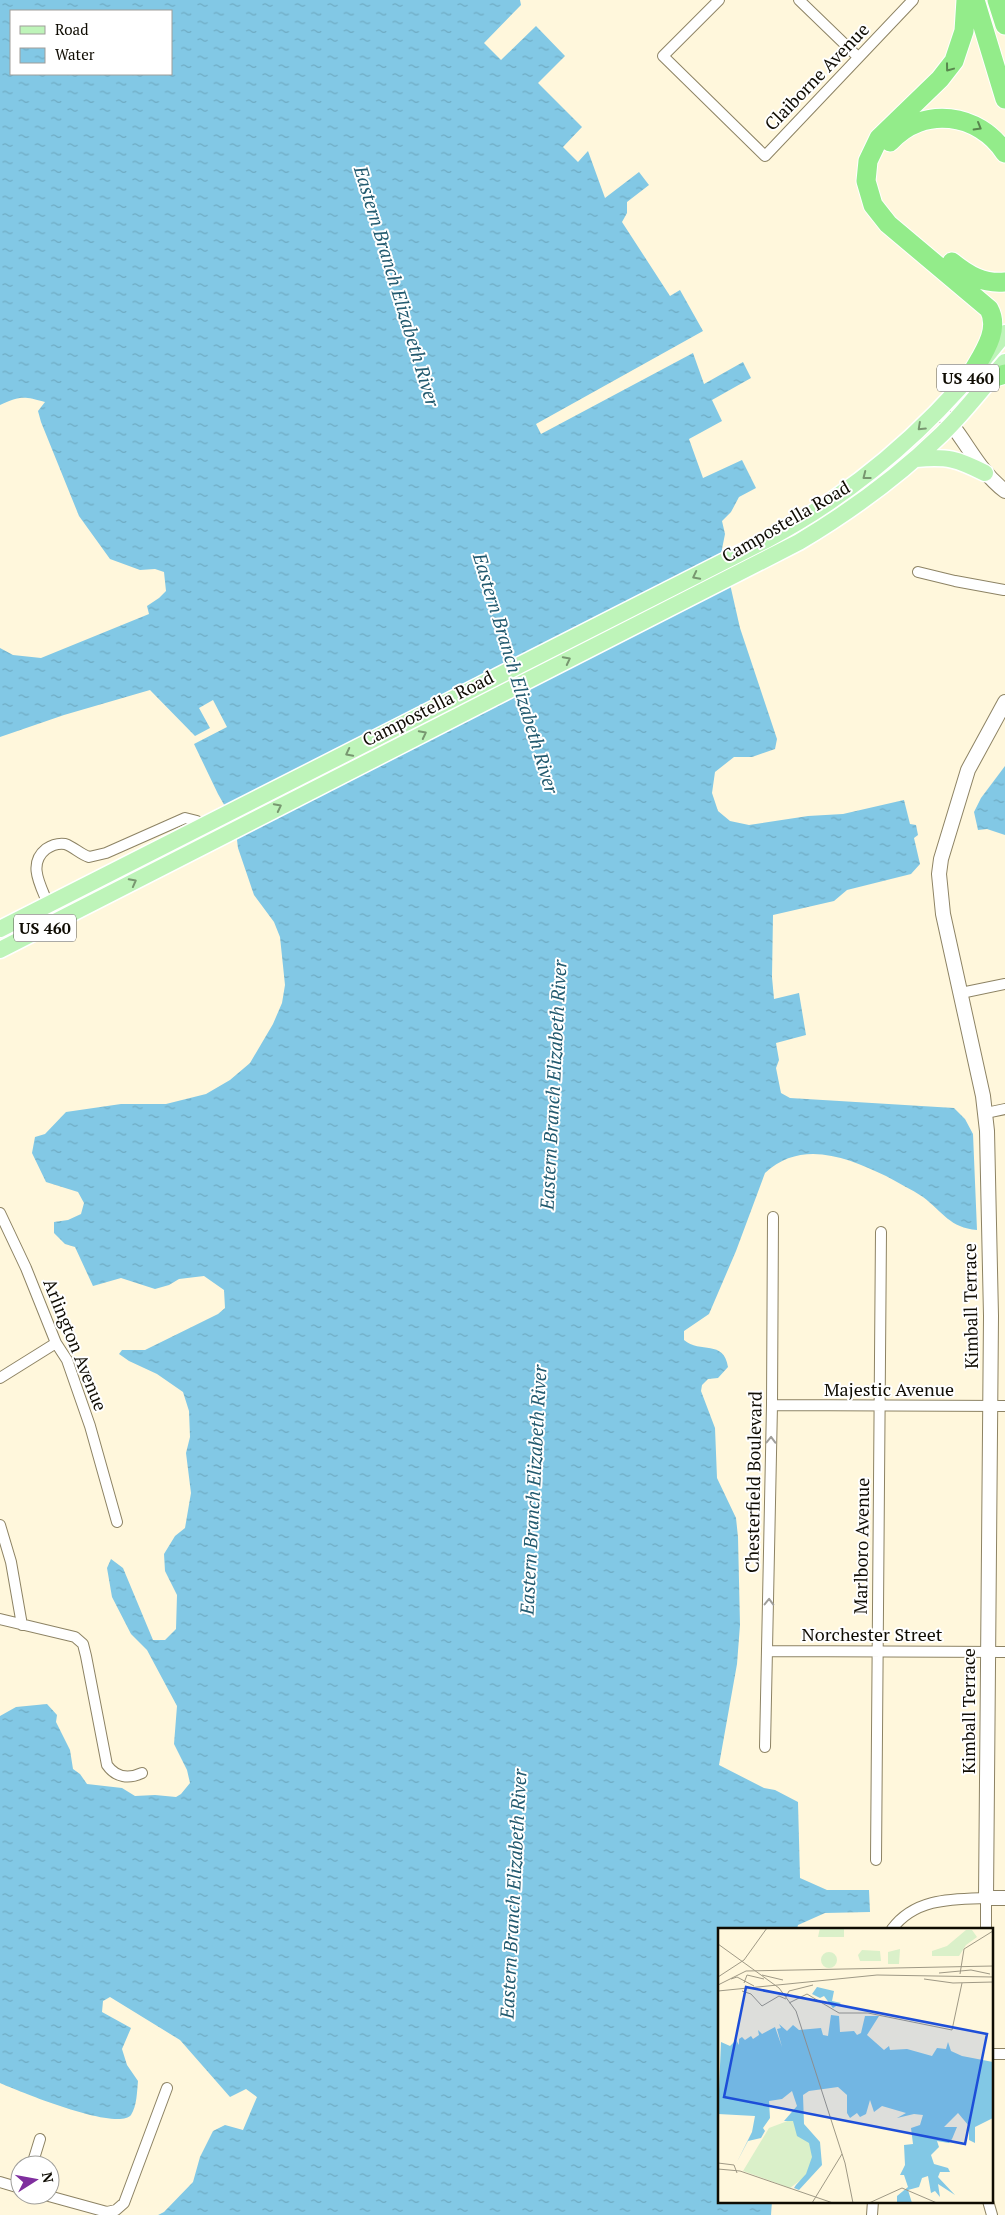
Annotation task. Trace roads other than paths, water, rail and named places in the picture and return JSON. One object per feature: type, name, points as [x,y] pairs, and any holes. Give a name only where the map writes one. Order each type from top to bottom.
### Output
[{"type":"highway","points":[[966,0],[964,31],[954,61],[940,79],[879,138],[870,155],[866,174],[871,200],[884,220],[989,309],[993,322],[992,332],[970,375]]},
{"type":"highway","points":[[975,0],[1005,99]]},
{"type":"highway","points":[[997,0],[1005,25]]},
{"type":"highway","points":[[1005,153],[989,134],[968,122],[949,118],[928,120],[908,127],[891,140],[881,156],[877,176],[879,189],[884,201],[906,225],[966,273],[988,281],[1005,282]]},
{"type":"main road","name":"US 460","points":[[939,410],[1005,333]]},
{"type":"main road","name":"US 460","points":[[916,458],[998,376],[1005,362]]},
{"type":"main road","name":"Campostella Road","points":[[0,928],[791,527],[838,498],[870,473],[939,410]]},
{"type":"main road","name":"Campostella Road","points":[[0,950],[799,542],[875,492],[916,458]]},
{"type":"main road","points":[[916,458],[947,458],[962,461],[985,474]]},
{"type":"street","name":"Claiborne Avenue","points":[[718,0],[663,56],[765,156],[913,0]]},
{"type":"street","points":[[799,0],[858,58]]},
{"type":"street","points":[[939,410],[952,423],[985,474],[1005,491]]},
{"type":"street","points":[[918,572],[955,582],[1004,590]]},
{"type":"street","name":"Kimball Terrace","points":[[986,1928],[991,1316],[986,1113],[943,914],[939,874],[941,859],[968,770],[1005,702]]},
{"type":"street","points":[[48,904],[39,882],[36,864],[39,856],[50,846],[64,844],[90,857],[106,853],[185,818],[196,820]]},
{"type":"street","points":[[961,994],[1005,984]]},
{"type":"street","points":[[986,1113],[1005,1109]]},
{"type":"street","name":"Arlington Avenue","points":[[0,1213],[26,1268],[56,1343],[67,1360],[90,1426],[117,1522]]},
{"type":"street","name":"Chesterfield Boulevard","points":[[765,1747],[772,1406],[773,1217]]},
{"type":"street","name":"Marlboro Avenue","points":[[876,1860],[881,1232]]},
{"type":"street","points":[[0,1378],[56,1343]]},
{"type":"street","name":"Majestic Avenue","points":[[772,1406],[1005,1406]]},
{"type":"street","points":[[0,1525],[13,1571],[22,1625]]},
{"type":"street","points":[[0,1619],[74,1637],[82,1644],[107,1765],[111,1770],[127,1777],[142,1773]]},
{"type":"street","name":"Norchester Street","points":[[768,1651],[1005,1652]]},
{"type":"street","points":[[893,1928],[899,1920],[921,1906],[941,1899],[1005,1898]]},
{"type":"street","points":[[992,2054],[1005,2054]]},
{"type":"street","points":[[60,2199],[107,2212],[116,2210],[124,2203],[167,2088]]},
{"type":"street","points":[[35,2155],[40,2140]]},
{"type":"street","points":[[872,2215],[873,2202]]},
{"type":"street","points":[[988,2202],[992,2215]]},
{"type":"water","name":"Eastern Branch Elizabeth River","points":[[0,0],[520,0],[521,5],[484,43],[501,60],[536,26],[565,56],[538,83],[582,127],[563,147],[578,162],[588,151],[605,198],[639,172],[649,185],[627,202],[627,213],[622,222],[670,296],[680,290],[703,331],[536,424],[541,434],[693,353],[704,384],[743,362],[751,378],[712,400],[722,421],[689,439],[703,478],[742,460],[756,488],[739,497],[731,512],[722,521],[725,534],[722,549],[740,628],[777,739],[775,749],[752,757],[734,757],[715,772],[712,793],[718,811],[730,821],[749,825],[808,816],[843,814],[904,800],[910,824],[916,825],[918,835],[914,838],[920,864],[911,874],[847,890],[834,901],[773,915],[772,977],[774,999],[799,993],[806,1035],[776,1043],[779,1060],[776,1068],[781,1093],[790,1098],[954,1108],[965,1119],[973,1134],[977,1230],[968,1229],[953,1223],[923,1197],[871,1169],[840,1158],[824,1155],[794,1156],[779,1163],[765,1173],[736,1251],[709,1314],[684,1331],[684,1340],[690,1344],[710,1348],[722,1353],[726,1358],[728,1367],[718,1378],[708,1379],[702,1385],[701,1391],[715,1428],[717,1478],[736,1518],[738,1537],[740,1625],[737,1664],[719,1765],[764,1788],[775,1790],[798,1802],[800,1878],[827,1890],[869,1890],[870,1912],[825,1913],[798,1925],[797,1928],[718,1928],[718,2202],[772,2202],[771,2215],[158,2215],[164,2212],[193,2182],[200,2157],[213,2131],[225,2125],[243,2130],[257,2097],[246,2089],[230,2097],[180,2040],[110,1997],[103,2001],[102,2012],[131,2028],[122,2049],[127,2065],[138,2081],[136,2103],[131,2115],[122,2119],[89,2114],[46,2101],[0,2083],[0,1716],[16,1707],[47,1704],[57,1715],[56,1722],[70,1750],[73,1769],[80,1774],[87,1784],[122,1788],[135,1796],[176,1797],[190,1783],[187,1770],[174,1744],[177,1706],[147,1650],[131,1634],[112,1597],[107,1568],[111,1559],[123,1568],[153,1640],[165,1640],[176,1629],[177,1595],[165,1571],[164,1554],[175,1536],[185,1528],[191,1493],[186,1453],[190,1437],[189,1411],[183,1392],[157,1374],[129,1361],[119,1354],[122,1350],[145,1350],[218,1314],[225,1308],[224,1290],[204,1276],[179,1279],[169,1285],[155,1289],[121,1278],[93,1286],[75,1247],[65,1244],[54,1233],[54,1222],[68,1220],[81,1214],[84,1203],[78,1192],[46,1182],[32,1153],[35,1137],[45,1134],[66,1112],[121,1104],[166,1104],[206,1094],[230,1080],[250,1063],[273,1024],[282,1003],[285,985],[280,937],[274,922],[254,895],[238,848],[235,824],[194,744],[227,727],[213,700],[199,708],[210,728],[195,736],[150,690],[64,715],[0,737],[0,648],[13,655],[41,658],[149,614],[147,606],[166,591],[164,572],[155,569],[140,570],[110,559],[79,516],[41,422],[38,411],[45,402],[22,398],[0,405]]},
{"type":"water","points":[[1005,766],[1005,835],[987,829],[978,830],[974,812],[981,798]]}]
